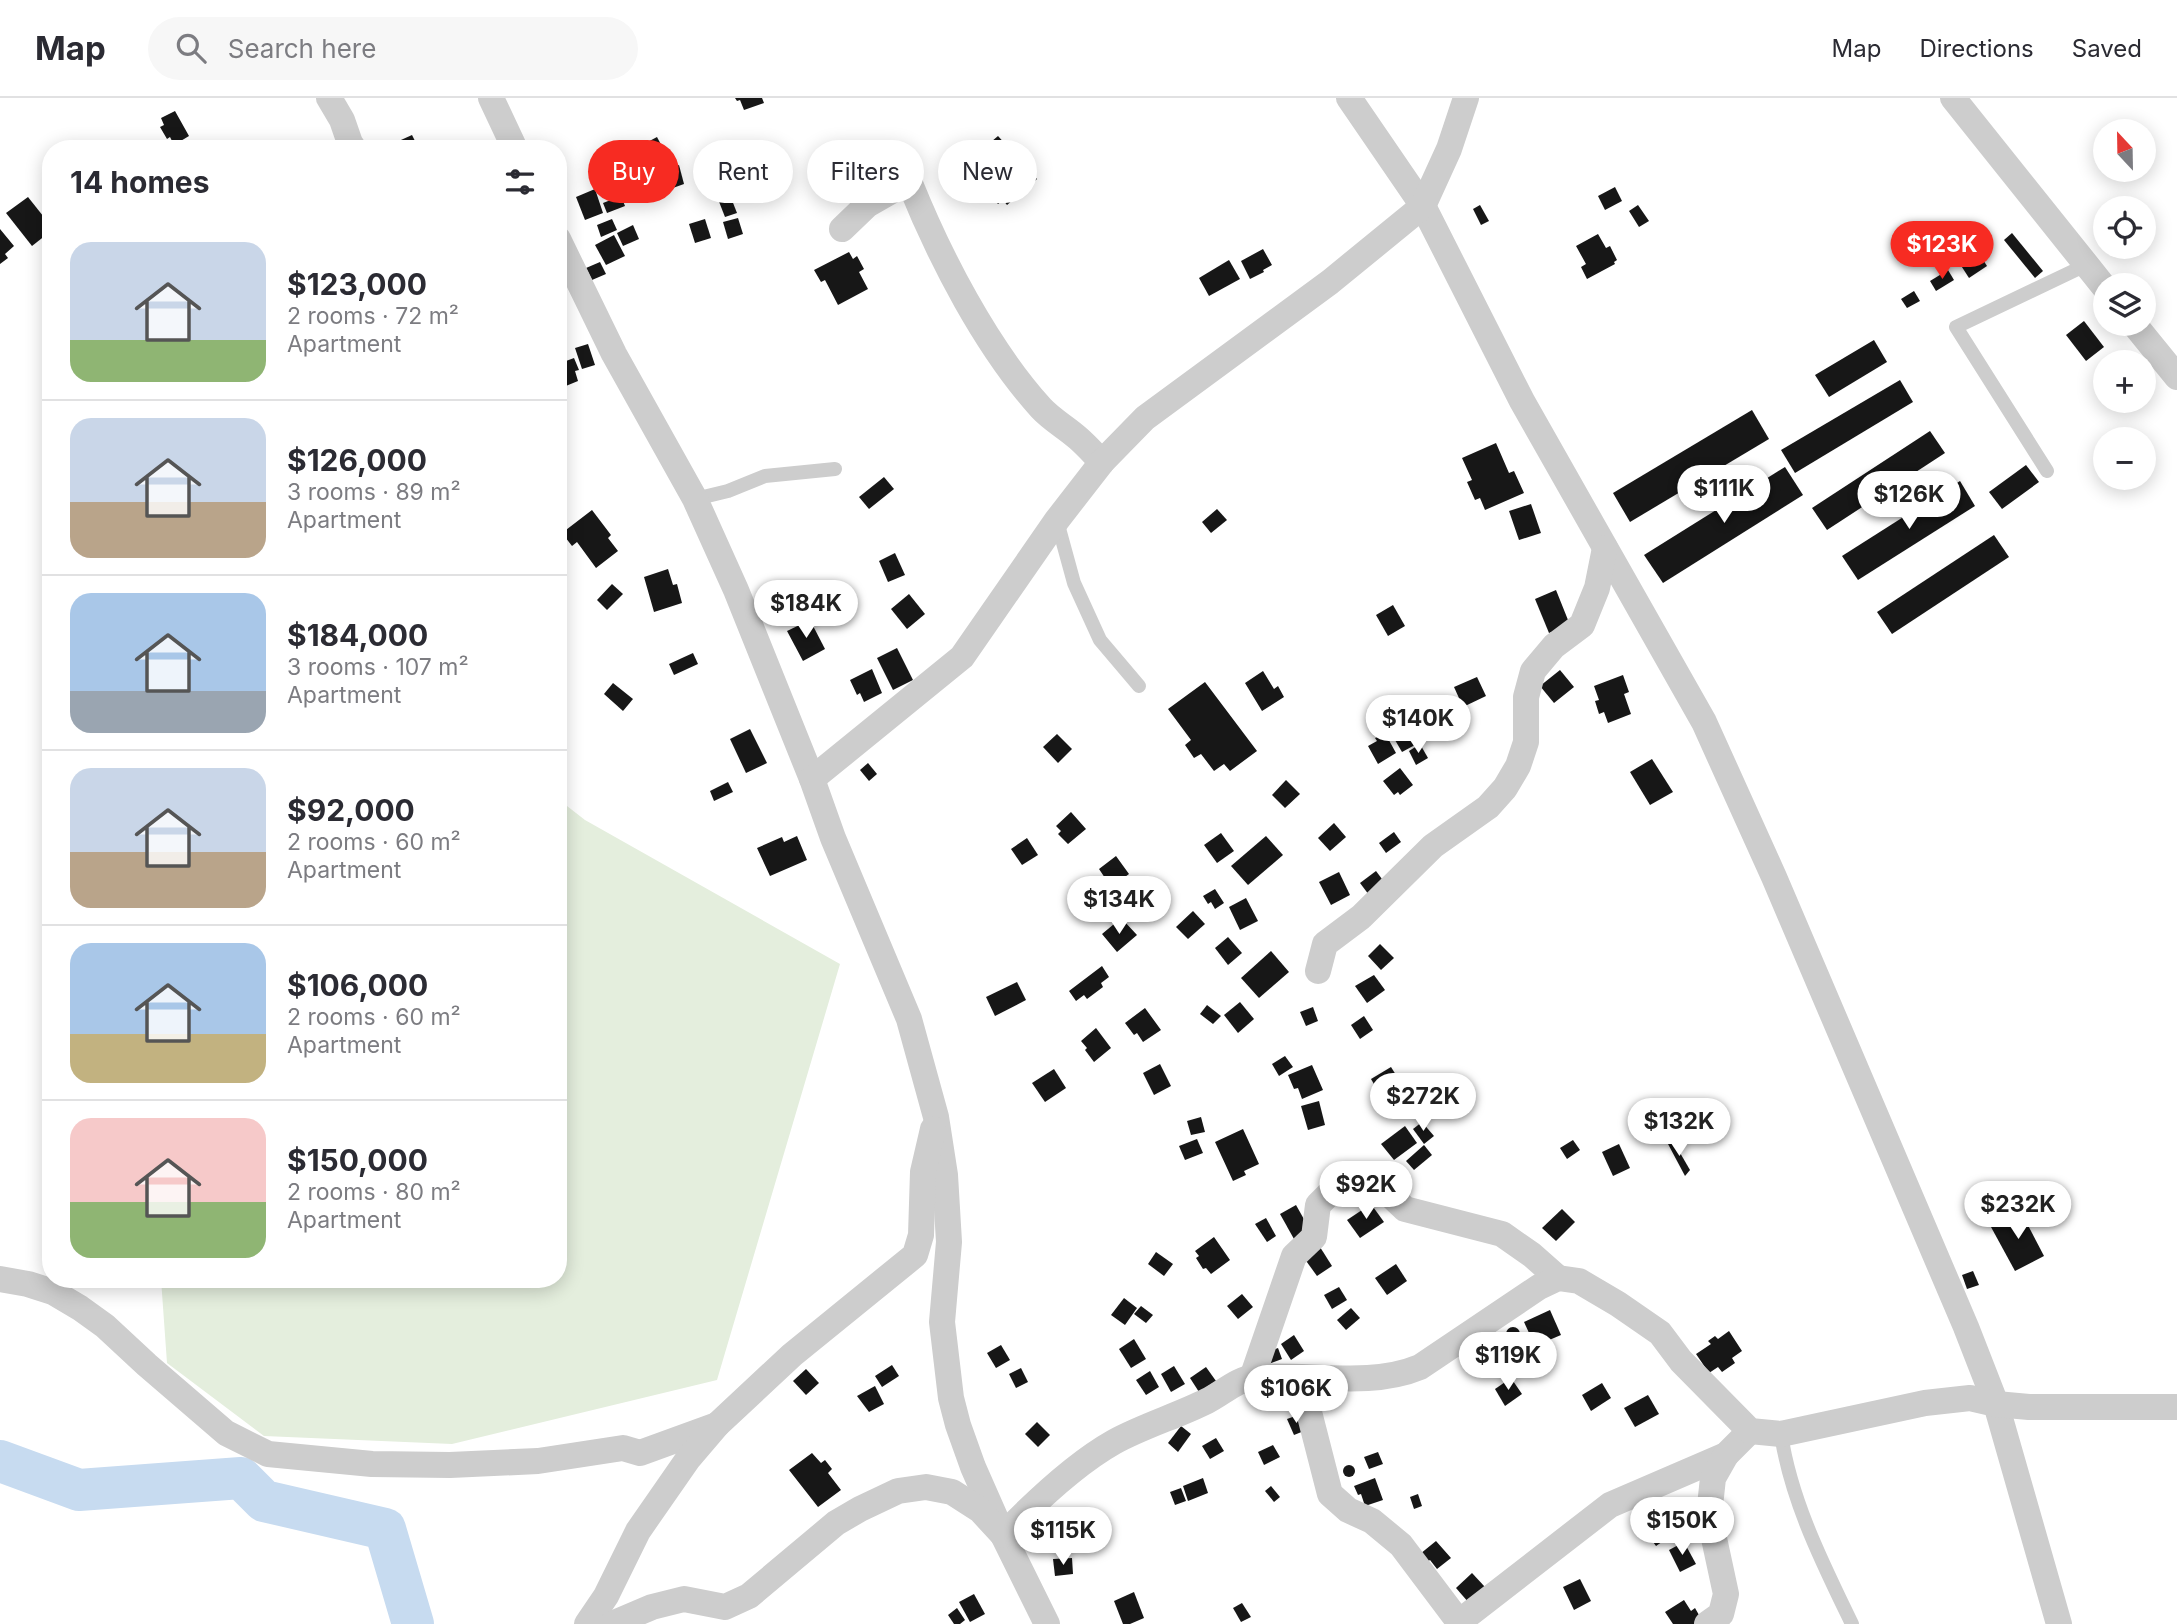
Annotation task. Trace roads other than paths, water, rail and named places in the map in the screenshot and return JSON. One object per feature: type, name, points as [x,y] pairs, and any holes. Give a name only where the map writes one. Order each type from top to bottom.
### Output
[{"type":"street","points":[[329,98],[342,120],[349,140]]},
{"type":"street","points":[[491,98],[511,140]]},
{"type":"street","points":[[1349,98],[1423,206],[1522,401],[1704,722],[1774,877],[1966,1327],[1996,1404],[2059,1624]]},
{"type":"street","points":[[813,779],[962,657],[1057,520],[1102,462],[1145,418],[1330,282],[1423,206],[1449,149],[1466,98]]},
{"type":"street","points":[[1953,98],[2093,273]]},
{"type":"street","points":[[842,229],[867,205],[909,181],[953,274],[995,349],[1044,411],[1102,462]]},
{"type":"street","points":[[567,260],[614,354],[695,499],[736,590],[813,779],[833,838],[909,1019],[936,1117],[949,1213],[942,1322],[951,1398],[973,1467],[1047,1624]]},
{"type":"street","points":[[2144,336],[2177,377]]},
{"type":"street","points":[[1318,971],[1325,944],[1361,917],[1433,846],[1488,807],[1505,788],[1518,766],[1526,742],[1526,697],[1533,671],[1555,646],[1582,625],[1597,589],[1605,548]]},
{"type":"street","points":[[587,1624],[606,1596],[638,1531],[688,1459],[717,1425],[792,1355],[900,1270],[915,1255],[921,1235],[923,1172],[936,1117]]},
{"type":"street","points":[[1252,1378],[1294,1256],[1314,1237],[1318,1205],[1337,1186],[1364,1181],[1385,1190],[1405,1209],[1502,1234],[1558,1278],[1579,1281],[1618,1304],[1660,1333],[1681,1361],[1750,1431],[1781,1434],[1925,1403],[1970,1398],[2029,1407],[2177,1407]]},
{"type":"street","points":[[1003,1535],[1070,1473],[1114,1442],[1209,1400],[1231,1386],[1252,1378],[1401,1375],[1420,1367],[1539,1287],[1558,1278]]},
{"type":"street","points":[[0,1279],[53,1292],[80,1308],[105,1326],[226,1433],[268,1454],[372,1464],[450,1465],[538,1461],[623,1448],[640,1453],[649,1463],[655,1476],[659,1502]]},
{"type":"street","points":[[1300,1377],[1330,1494],[1348,1510],[1373,1521],[1401,1545],[1460,1623],[1610,1505],[1726,1455]]},
{"type":"street","points":[[640,1453],[717,1425]]},
{"type":"street","points":[[1707,1624],[1721,1614],[1726,1594],[1709,1515],[1713,1478],[1726,1455],[1750,1431]]},
{"type":"street","points":[[612,1624],[652,1607],[684,1599],[725,1607],[749,1596],[836,1523],[860,1508],[898,1491],[926,1487],[952,1492],[980,1510],[1003,1535]]},
{"type":"lane","points":[[2047,471],[1956,327],[2086,265]]},
{"type":"lane","points":[[695,499],[728,491],[765,476],[835,470]]},
{"type":"lane","points":[[1057,520],[1074,583],[1100,640],[1139,686]]},
{"type":"lane","points":[[1781,1434],[1786,1465],[1822,1562],[1852,1624]]},
{"type":"waterway","points":[[0,1461],[79,1490],[241,1478],[264,1501],[385,1529],[413,1624]]}]
